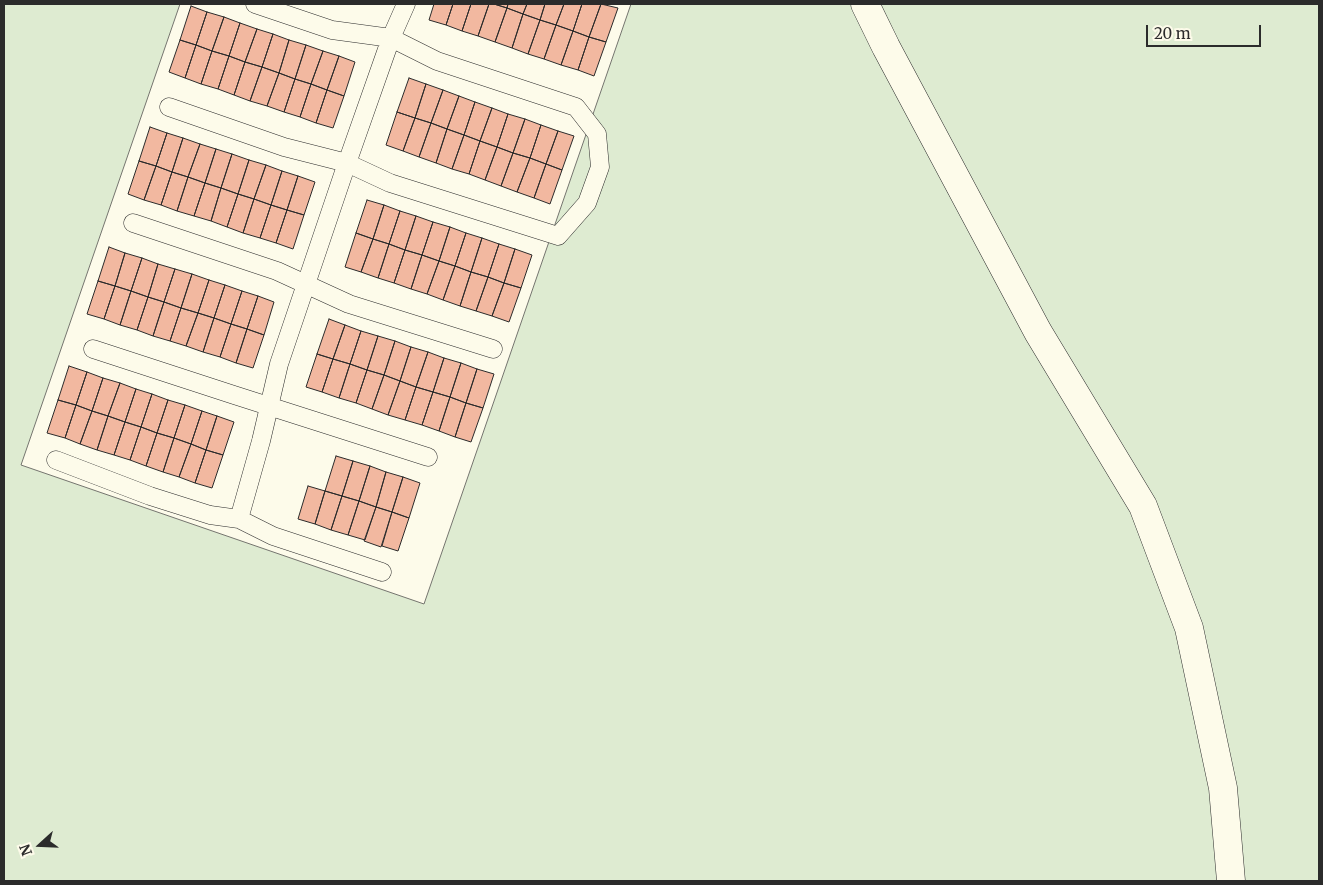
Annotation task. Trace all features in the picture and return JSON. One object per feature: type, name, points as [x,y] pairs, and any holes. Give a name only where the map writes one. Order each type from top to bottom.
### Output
[{"type":"street","points":[[865,4],[1038,332],[1143,506],[1189,628],[1223,788],[1231,881]]},
{"type":"lane","points":[[169,106],[284,147],[347,163],[390,183],[558,236],[587,203],[600,167],[597,134],[576,107],[437,61],[391,38],[332,30],[255,4]]},
{"type":"lane","points":[[239,519],[261,441],[279,364],[391,38],[406,4]]},
{"type":"lane","points":[[133,223],[278,271],[349,304],[493,349]]},
{"type":"lane","points":[[93,348],[428,456]]},
{"type":"lane","points":[[56,460],[150,496],[210,515],[239,519],[273,536],[382,572]]},
{"type":"green space","points":[[4,4],[180,4],[21,465],[424,604],[631,4],[1319,4],[1319,881],[4,881]]},
{"type":"building","points":[[434,4],[453,4],[446,25],[429,20]]},
{"type":"building","points":[[453,4],[471,4],[462,31],[446,25]]},
{"type":"building","points":[[471,4],[489,4],[478,36],[462,31]]},
{"type":"building","points":[[489,4],[507,8],[495,42],[478,36]]},
{"type":"building","points":[[494,4],[508,4],[507,8]]},
{"type":"building","points":[[508,4],[527,4],[523,14],[507,8]]},
{"type":"building","points":[[527,4],[545,4],[540,20],[523,14]]},
{"type":"building","points":[[545,4],[564,4],[556,25],[540,20]]},
{"type":"building","points":[[564,4],[582,4],[573,31],[556,25]]},
{"type":"building","points":[[582,4],[601,4],[589,37],[573,31]]},
{"type":"building","points":[[601,4],[618,8],[606,42],[589,37]]},
{"type":"building","points":[[191,6],[207,12],[196,45],[180,40]]},
{"type":"building","points":[[507,8],[523,14],[512,48],[495,42]]},
{"type":"building","points":[[207,12],[224,17],[212,51],[196,45]]},
{"type":"building","points":[[523,14],[540,20],[528,54],[512,48]]},
{"type":"building","points":[[224,17],[240,23],[229,56],[212,51]]},
{"type":"building","points":[[540,20],[556,25],[544,59],[528,54]]},
{"type":"building","points":[[240,23],[257,29],[245,62],[229,56]]},
{"type":"building","points":[[556,25],[573,31],[561,65],[544,59]]},
{"type":"building","points":[[257,29],[273,34],[262,67],[245,62]]},
{"type":"building","points":[[573,31],[589,37],[578,70],[561,65]]},
{"type":"building","points":[[273,34],[289,40],[279,73],[262,67]]},
{"type":"building","points":[[589,37],[606,42],[594,76],[578,70]]},
{"type":"building","points":[[180,40],[196,45],[185,78],[169,72]]},
{"type":"building","points":[[289,40],[306,45],[295,79],[279,73]]},
{"type":"building","points":[[196,45],[212,51],[201,84],[185,78]]},
{"type":"building","points":[[306,45],[323,51],[311,84],[295,79]]},
{"type":"building","points":[[212,51],[229,56],[218,89],[201,84]]},
{"type":"building","points":[[323,51],[339,56],[327,90],[311,84]]},
{"type":"building","points":[[229,56],[245,62],[234,95],[218,89]]},
{"type":"building","points":[[339,56],[355,62],[344,96],[327,90]]},
{"type":"building","points":[[245,62],[262,67],[250,101],[234,95]]},
{"type":"building","points":[[262,67],[279,73],[267,106],[250,101]]},
{"type":"building","points":[[279,73],[295,79],[284,112],[267,106]]},
{"type":"building","points":[[409,78],[426,84],[415,118],[397,112]]},
{"type":"building","points":[[295,79],[311,84],[300,117],[284,112]]},
{"type":"building","points":[[311,84],[327,90],[316,123],[300,117]]},
{"type":"building","points":[[426,84],[443,90],[431,123],[415,118]]},
{"type":"building","points":[[327,90],[344,96],[333,128],[316,123]]},
{"type":"building","points":[[443,90],[459,96],[447,129],[431,123]]},
{"type":"building","points":[[459,96],[475,102],[464,135],[447,129]]},
{"type":"building","points":[[475,102],[492,108],[480,141],[464,135]]},
{"type":"building","points":[[492,108],[508,114],[497,147],[480,141]]},
{"type":"building","points":[[397,112],[415,118],[403,151],[386,145]]},
{"type":"building","points":[[508,114],[525,119],[513,153],[497,147]]},
{"type":"building","points":[[415,118],[431,123],[419,157],[403,151]]},
{"type":"building","points":[[525,119],[541,125],[530,158],[513,153]]},
{"type":"building","points":[[431,123],[447,129],[436,163],[419,157]]},
{"type":"building","points":[[541,125],[558,131],[546,164],[530,158]]},
{"type":"building","points":[[150,127],[167,133],[156,166],[139,161]]},
{"type":"building","points":[[447,129],[464,135],[452,169],[436,163]]},
{"type":"building","points":[[558,131],[574,136],[562,170],[546,164]]},
{"type":"building","points":[[167,133],[183,138],[172,172],[156,166]]},
{"type":"building","points":[[464,135],[480,141],[469,174],[452,169]]},
{"type":"building","points":[[183,138],[200,144],[188,177],[172,172]]},
{"type":"building","points":[[480,141],[497,147],[485,180],[469,174]]},
{"type":"building","points":[[200,144],[216,149],[205,183],[188,177]]},
{"type":"building","points":[[497,147],[513,153],[501,186],[485,180]]},
{"type":"building","points":[[216,149],[232,154],[221,188],[205,183]]},
{"type":"building","points":[[513,153],[530,158],[517,192],[501,186]]},
{"type":"building","points":[[232,154],[249,160],[238,194],[221,188]]},
{"type":"building","points":[[530,158],[546,164],[534,198],[517,192]]},
{"type":"building","points":[[249,160],[266,165],[254,199],[238,194]]},
{"type":"building","points":[[139,161],[156,166],[144,200],[128,194]]},
{"type":"building","points":[[546,164],[562,170],[550,204],[534,198]]},
{"type":"building","points":[[266,165],[282,171],[271,205],[254,199]]},
{"type":"building","points":[[156,166],[172,172],[161,205],[144,200]]},
{"type":"building","points":[[282,171],[298,176],[287,210],[271,205]]},
{"type":"building","points":[[172,172],[188,177],[177,211],[161,205]]},
{"type":"building","points":[[298,176],[315,182],[304,215],[287,210]]},
{"type":"building","points":[[188,177],[205,183],[194,216],[177,211]]},
{"type":"building","points":[[205,183],[221,188],[211,221],[194,216]]},
{"type":"building","points":[[221,188],[238,194],[227,227],[211,221]]},
{"type":"building","points":[[238,194],[254,199],[243,233],[227,227]]},
{"type":"building","points":[[254,199],[271,205],[260,238],[243,233]]},
{"type":"building","points":[[367,200],[384,205],[373,239],[356,233]]},
{"type":"building","points":[[271,205],[287,210],[276,243],[260,238]]},
{"type":"building","points":[[384,205],[400,211],[389,244],[373,239]]},
{"type":"building","points":[[287,210],[304,215],[293,249],[276,243]]},
{"type":"building","points":[[400,211],[416,216],[405,250],[389,244]]},
{"type":"building","points":[[416,216],[433,222],[422,255],[405,250]]},
{"type":"building","points":[[433,222],[450,227],[439,261],[422,255]]},
{"type":"building","points":[[450,227],[466,233],[455,266],[439,261]]},
{"type":"building","points":[[356,233],[373,239],[361,272],[345,267]]},
{"type":"building","points":[[466,233],[482,238],[471,272],[455,266]]},
{"type":"building","points":[[482,238],[499,244],[488,277],[471,272]]},
{"type":"building","points":[[373,239],[389,244],[378,278],[361,272]]},
{"type":"building","points":[[389,244],[405,250],[394,283],[378,278]]},
{"type":"building","points":[[499,244],[515,249],[504,283],[488,277]]},
{"type":"building","points":[[109,247],[125,253],[115,286],[98,281]]},
{"type":"building","points":[[515,249],[532,255],[521,288],[504,283]]},
{"type":"building","points":[[405,250],[422,255],[411,289],[394,283]]},
{"type":"building","points":[[125,253],[142,258],[131,291],[115,286]]},
{"type":"building","points":[[422,255],[439,261],[427,294],[411,289]]},
{"type":"building","points":[[142,258],[158,264],[148,297],[131,291]]},
{"type":"building","points":[[439,261],[455,266],[443,300],[427,294]]},
{"type":"building","points":[[158,264],[175,269],[164,302],[148,297]]},
{"type":"building","points":[[455,266],[471,272],[460,306],[443,300]]},
{"type":"building","points":[[175,269],[192,274],[181,308],[164,302]]},
{"type":"building","points":[[471,272],[488,277],[476,311],[460,306]]},
{"type":"building","points":[[192,274],[209,280],[198,313],[181,308]]},
{"type":"building","points":[[488,277],[504,283],[492,316],[476,311]]},
{"type":"building","points":[[209,280],[225,285],[214,318],[198,313]]},
{"type":"building","points":[[98,281],[115,286],[104,319],[87,314]]},
{"type":"building","points":[[504,283],[521,288],[509,322],[492,316]]},
{"type":"building","points":[[225,285],[242,291],[231,324],[214,318]]},
{"type":"building","points":[[115,286],[131,291],[120,325],[104,319]]},
{"type":"building","points":[[131,291],[148,297],[137,330],[120,325]]},
{"type":"building","points":[[242,291],[258,296],[247,329],[231,324]]},
{"type":"building","points":[[258,296],[274,302],[264,335],[247,329]]},
{"type":"building","points":[[148,297],[164,302],[153,336],[137,330]]},
{"type":"building","points":[[164,302],[181,308],[170,341],[153,336]]},
{"type":"building","points":[[181,308],[198,313],[186,346],[170,341]]},
{"type":"building","points":[[198,313],[214,318],[203,352],[186,346]]},
{"type":"building","points":[[214,318],[231,324],[220,357],[203,352]]},
{"type":"building","points":[[329,319],[345,325],[333,359],[317,354]]},
{"type":"building","points":[[231,324],[247,329],[236,363],[220,357]]},
{"type":"building","points":[[345,325],[361,331],[350,364],[333,359]]},
{"type":"building","points":[[247,329],[264,335],[253,368],[236,363]]},
{"type":"building","points":[[361,331],[378,336],[367,370],[350,364]]},
{"type":"building","points":[[378,336],[395,341],[384,375],[367,370]]},
{"type":"building","points":[[395,341],[411,347],[400,381],[384,375]]},
{"type":"building","points":[[411,347],[428,352],[416,387],[400,381]]},
{"type":"building","points":[[428,352],[444,358],[433,392],[416,387]]},
{"type":"building","points":[[317,354],[333,359],[322,392],[306,387]]},
{"type":"building","points":[[444,358],[461,363],[450,397],[433,392]]},
{"type":"building","points":[[333,359],[350,364],[339,398],[322,392]]},
{"type":"building","points":[[461,363],[477,369],[466,403],[450,397]]},
{"type":"building","points":[[350,364],[367,370],[356,403],[339,398]]},
{"type":"building","points":[[69,366],[87,372],[76,405],[58,400]]},
{"type":"building","points":[[477,369],[494,374],[483,408],[466,403]]},
{"type":"building","points":[[367,370],[384,375],[372,409],[356,403]]},
{"type":"building","points":[[87,372],[103,378],[92,411],[76,405]]},
{"type":"building","points":[[384,375],[400,381],[388,415],[372,409]]},
{"type":"building","points":[[103,378],[120,383],[108,416],[92,411]]},
{"type":"building","points":[[400,381],[416,387],[405,420],[388,415]]},
{"type":"building","points":[[120,383],[136,389],[125,422],[108,416]]},
{"type":"building","points":[[416,387],[433,392],[422,425],[405,420]]},
{"type":"building","points":[[136,389],[152,394],[141,427],[125,422]]},
{"type":"building","points":[[433,392],[450,397],[439,431],[422,425]]},
{"type":"building","points":[[152,394],[168,400],[157,433],[141,427]]},
{"type":"building","points":[[450,397],[466,403],[455,437],[439,431]]},
{"type":"building","points":[[58,400],[76,405],[65,438],[47,433]]},
{"type":"building","points":[[168,400],[185,405],[174,438],[157,433]]},
{"type":"building","points":[[466,403],[483,408],[471,442],[455,437]]},
{"type":"building","points":[[76,405],[92,411],[80,444],[65,438]]},
{"type":"building","points":[[185,405],[202,411],[191,444],[174,438]]},
{"type":"building","points":[[92,411],[108,416],[97,450],[80,444]]},
{"type":"building","points":[[202,411],[217,416],[206,450],[191,444]]},
{"type":"building","points":[[108,416],[125,422],[114,455],[97,450]]},
{"type":"building","points":[[217,416],[234,422],[223,455],[206,450]]},
{"type":"building","points":[[125,422],[141,427],[130,460],[114,455]]},
{"type":"building","points":[[141,427],[157,433],[146,466],[130,460]]},
{"type":"building","points":[[157,433],[174,438],[163,472],[146,466]]},
{"type":"building","points":[[174,438],[191,444],[179,477],[163,472]]},
{"type":"building","points":[[191,444],[206,450],[195,483],[179,477]]},
{"type":"building","points":[[206,450],[223,455],[212,488],[195,483]]},
{"type":"building","points":[[336,456],[353,461],[342,496],[325,491]]},
{"type":"building","points":[[353,461],[370,466],[359,501],[342,496]]},
{"type":"building","points":[[370,466],[386,472],[376,507],[359,501]]},
{"type":"building","points":[[386,472],[403,477],[392,512],[376,507]]},
{"type":"building","points":[[403,477],[420,483],[409,518],[392,512]]},
{"type":"building","points":[[308,486],[325,491],[315,524],[298,519]]},
{"type":"building","points":[[325,491],[342,496],[331,530],[315,524]]},
{"type":"building","points":[[342,496],[359,501],[348,535],[331,530]]},
{"type":"building","points":[[359,501],[376,507],[365,540],[348,535]]},
{"type":"building","points":[[376,507],[392,512],[381,547],[364,541]]},
{"type":"building","points":[[392,512],[409,518],[398,551],[382,546]]}]
